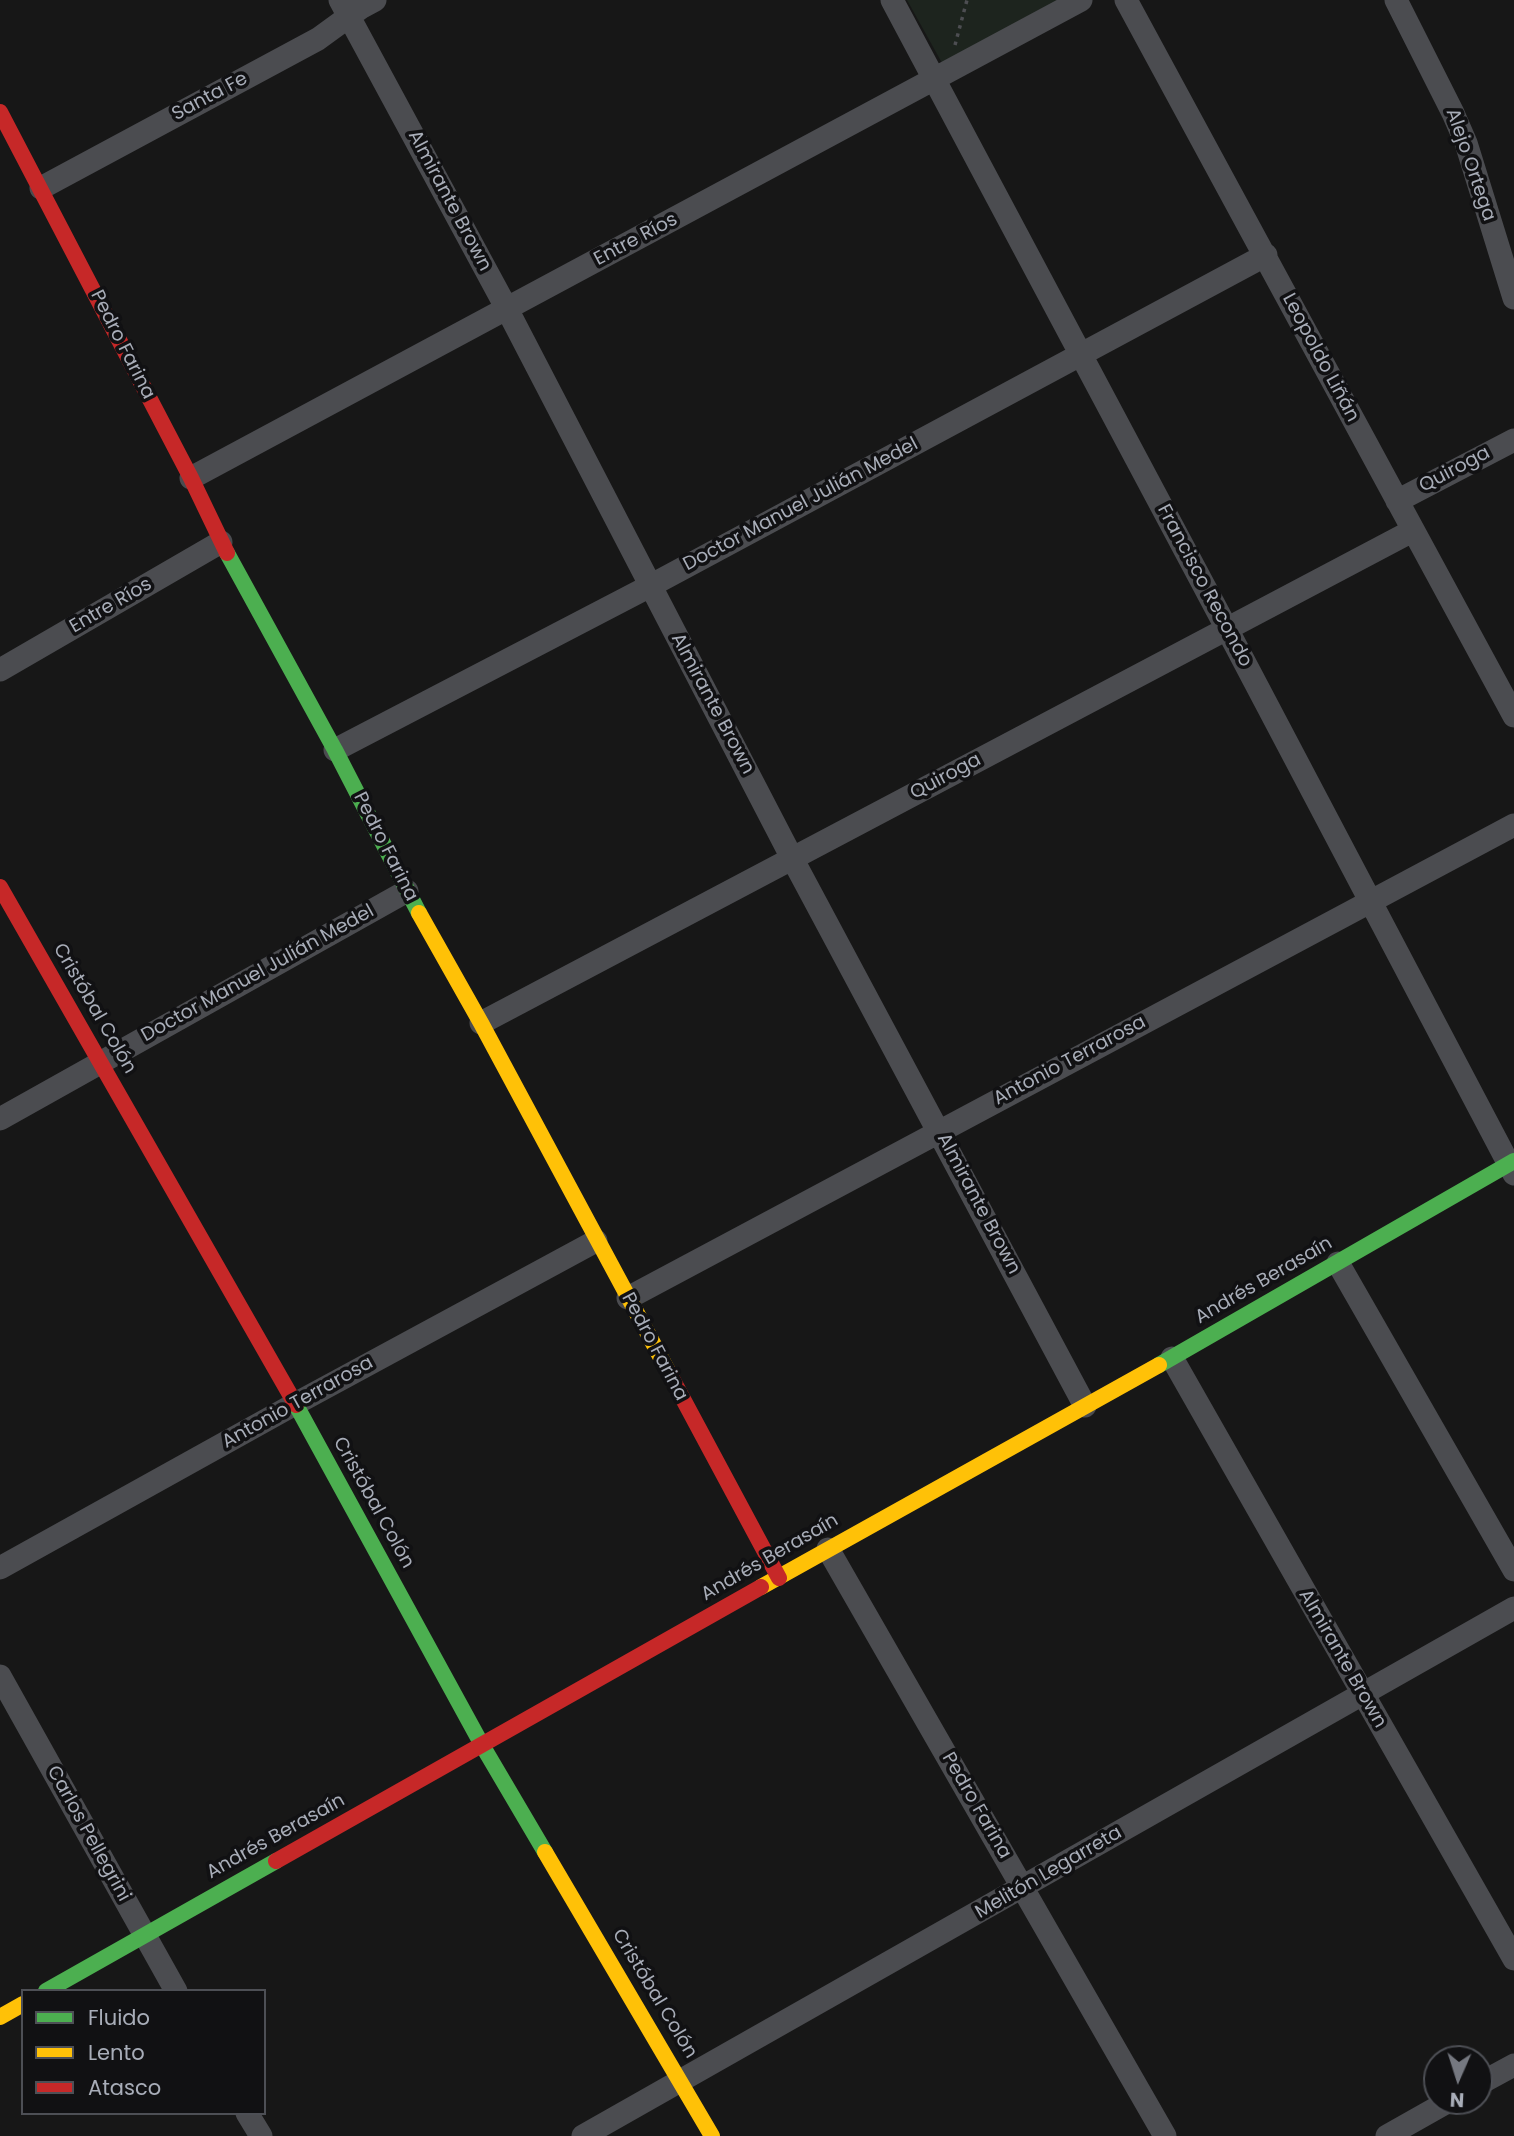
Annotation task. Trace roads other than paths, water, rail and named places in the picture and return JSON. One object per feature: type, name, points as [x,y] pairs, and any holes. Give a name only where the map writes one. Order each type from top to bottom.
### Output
[{"type":"street","name":"Santa Fe","points":[[41,188],[318,38],[344,8],[375,0]]},
{"type":"street","name":"Francisco Recondo","points":[[892,0],[941,75],[1080,355],[1512,1167]]},
{"type":"street","name":"Entre Ríos","points":[[191,478],[1081,0]]},
{"type":"street","name":"Leopoldo Liñán","points":[[1126,0],[1514,716]]},
{"type":"street","name":"Alejo Ortega","points":[[1396,0],[1454,113],[1466,143],[1514,298]]},
{"type":"street","name":"Almirante Brown","points":[[344,8],[507,309],[792,858],[1085,1406]]},
{"type":"street","name":"Pedro Farina","points":[[0,112],[191,478],[221,542],[779,1578]]},
{"type":"street","name":"Doctor Manuel Julián Medel","points":[[335,750],[650,586],[1266,255]]},
{"type":"street","name":"Quiroga","points":[[1396,501],[1514,440]]},
{"type":"street","name":"Quiroga","points":[[481,1023],[1412,531]]},
{"type":"street","name":"Entre Ríos","points":[[0,670],[221,542]]},
{"type":"street","name":"Antonio Terrarosa","points":[[628,1298],[1514,825]]},
{"type":"street","name":"Cristóbal Colón","points":[[0,887],[295,1404],[482,1745],[712,2136]]},
{"type":"street","name":"Doctor Manuel Julián Medel","points":[[0,1119],[407,891]]},
{"type":"street","name":"Andrés Berasaín","points":[[50,1989],[828,1549],[1512,1167]]},
{"type":"street","name":"Antonio Terrarosa","points":[[0,1568],[596,1241]]},
{"type":"street","points":[[1338,1263],[1514,1570]]},
{"type":"street","name":"Almirante Brown","points":[[1172,1358],[1514,1959]]},
{"type":"street","name":"Pedro Farina","points":[[828,1549],[1165,2136]]},
{"type":"street","name":"Melitón Legarreta","points":[[583,2136],[1514,1608]]},
{"type":"street","name":"Carlos Pellegrini","points":[[0,1676],[175,1989]]},
{"type":"street","points":[[0,2017],[21,2005]]},
{"type":"street","points":[[1493,2076],[1514,2065]]},
{"type":"street","points":[[248,2115],[261,2136]]},
{"type":"street","points":[[1387,2136],[1424,2115]]}]
